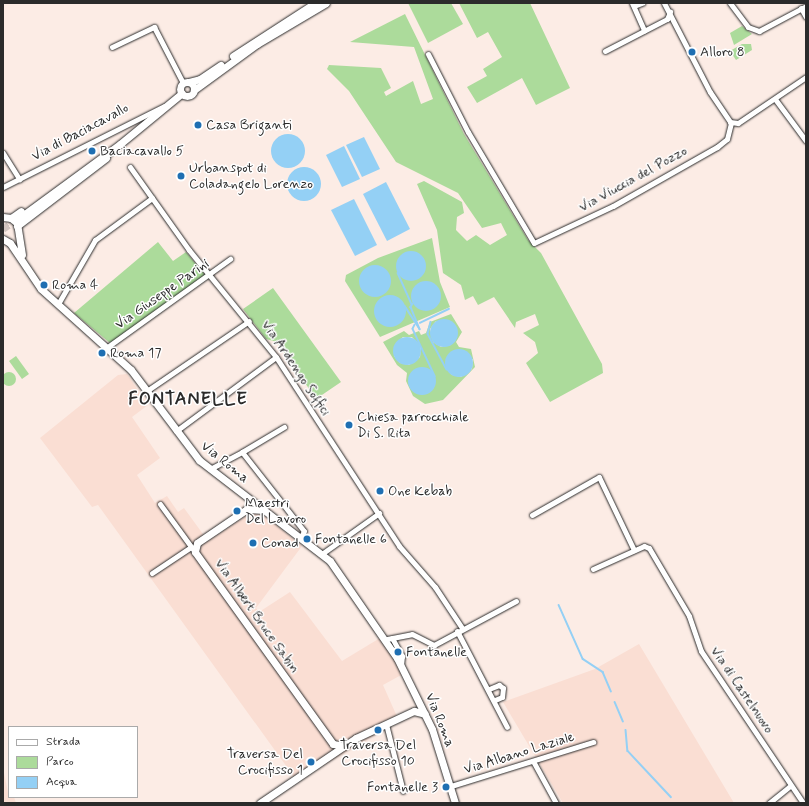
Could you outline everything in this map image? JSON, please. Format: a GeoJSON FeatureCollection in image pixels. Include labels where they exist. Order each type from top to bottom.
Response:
{"type":"FeatureCollection","features":[{"type":"Feature","properties":{"kind":"main road"},"geometry":{"type":"LineString","coordinates":[[186,83],[200,79],[253,40],[315,3]]}},
{"type":"Feature","properties":{"kind":"main road","name":"Via di Baciacavallo"},"geometry":{"type":"LineString","coordinates":[[120,144],[182,93],[188,96],[257,44],[326,3]]}},
{"type":"Feature","properties":{"kind":"main road"},"geometry":{"type":"LineString","coordinates":[[186,83],[194,90]]}},
{"type":"Feature","properties":{"kind":"main road"},"geometry":{"type":"LineString","coordinates":[[182,93],[186,83]]}},
{"type":"Feature","properties":{"kind":"main road"},"geometry":{"type":"LineString","coordinates":[[3,217],[15,218],[95,156],[120,144]]}},
{"type":"Feature","properties":{"kind":"main road"},"geometry":{"type":"LineString","coordinates":[[17,230],[100,164],[120,144]]}},
{"type":"Feature","properties":{"kind":"main road","name":"Via Roma"},"geometry":{"type":"LineString","coordinates":[[15,218],[29,274]]}},
{"type":"Feature","properties":{"kind":"main road","name":"Via Roma"},"geometry":{"type":"LineString","coordinates":[[17,230],[4,239],[29,274],[58,304],[106,348],[148,390],[176,431],[210,469],[323,553],[389,639],[426,714],[451,786],[455,803]]}},
{"type":"Feature","properties":{"kind":"main road"},"geometry":{"type":"LineString","coordinates":[[195,547],[247,509],[249,503],[244,494]]}},
{"type":"Feature","properties":{"kind":"main road"},"geometry":{"type":"LineString","coordinates":[[247,509],[268,512]]}},
{"type":"Feature","properties":{"kind":"main road","name":"Via Albert Bruce Sabin"},"geometry":{"type":"LineString","coordinates":[[195,547],[333,744]]}},
{"type":"Feature","properties":{"kind":"main road"},"geometry":{"type":"LineString","coordinates":[[414,711],[418,700]]}},
{"type":"Feature","properties":{"kind":"main road"},"geometry":{"type":"LineString","coordinates":[[260,803],[330,755],[386,724],[414,711],[426,714]]}},
{"type":"Feature","properties":{"kind":"main road"},"geometry":{"type":"LineString","coordinates":[[330,755],[333,744],[345,746]]}},
{"type":"Feature","properties":{"kind":"street"},"geometry":{"type":"LineString","coordinates":[[642,3],[633,4],[644,30]]}},
{"type":"Feature","properties":{"kind":"street"},"geometry":{"type":"LineString","coordinates":[[665,3],[710,92],[732,123],[775,99],[806,77]]}},
{"type":"Feature","properties":{"kind":"street"},"geometry":{"type":"LineString","coordinates":[[730,3],[748,27],[758,31],[806,6]]}},
{"type":"Feature","properties":{"kind":"street"},"geometry":{"type":"LineString","coordinates":[[801,8],[806,17]]}},
{"type":"Feature","properties":{"kind":"street"},"geometry":{"type":"LineString","coordinates":[[605,51],[667,19],[670,12]]}},
{"type":"Feature","properties":{"kind":"street"},"geometry":{"type":"LineString","coordinates":[[112,47],[154,27],[186,83]]}},
{"type":"Feature","properties":{"kind":"street","name":"Via Viuccia del Pozzo"},"geometry":{"type":"LineString","coordinates":[[428,54],[468,132],[534,243],[613,206],[717,147],[727,139],[732,123]]}},
{"type":"Feature","properties":{"kind":"street"},"geometry":{"type":"LineString","coordinates":[[775,99],[806,141]]}},
{"type":"Feature","properties":{"kind":"street","name":"Via di Baciacavallo"},"geometry":{"type":"LineString","coordinates":[[3,187],[115,129],[170,104]]}},
{"type":"Feature","properties":{"kind":"street"},"geometry":{"type":"LineString","coordinates":[[3,153],[19,179]]}},
{"type":"Feature","properties":{"kind":"street","name":"Via Ardengo Soffici"},"geometry":{"type":"LineString","coordinates":[[130,167],[210,276],[249,321],[276,357],[379,513],[460,629],[507,727]]}},
{"type":"Feature","properties":{"kind":"street"},"geometry":{"type":"LineString","coordinates":[[58,304],[95,240],[152,198]]}},
{"type":"Feature","properties":{"kind":"street","name":"Via Giuseppe Parini"},"geometry":{"type":"LineString","coordinates":[[106,348],[210,276],[230,259]]}},
{"type":"Feature","properties":{"kind":"street"},"geometry":{"type":"LineString","coordinates":[[148,390],[249,321]]}},
{"type":"Feature","properties":{"kind":"street"},"geometry":{"type":"LineString","coordinates":[[176,431],[276,357]]}},
{"type":"Feature","properties":{"kind":"street"},"geometry":{"type":"LineString","coordinates":[[210,469],[284,427]]}},
{"type":"Feature","properties":{"kind":"street"},"geometry":{"type":"LineString","coordinates":[[242,452],[304,531],[301,537]]}},
{"type":"Feature","properties":{"kind":"street"},"geometry":{"type":"LineString","coordinates":[[532,515],[598,477],[634,550],[593,569]]}},
{"type":"Feature","properties":{"kind":"street"},"geometry":{"type":"LineString","coordinates":[[152,574],[195,547],[187,541],[160,504]]}},
{"type":"Feature","properties":{"kind":"street"},"geometry":{"type":"LineString","coordinates":[[323,553],[379,513]]}},
{"type":"Feature","properties":{"kind":"street","name":"Via di Castelnuovo"},"geometry":{"type":"LineString","coordinates":[[634,550],[644,546],[651,551],[689,616],[701,651],[732,694],[789,787],[803,803]]}},
{"type":"Feature","properties":{"kind":"street"},"geometry":{"type":"LineString","coordinates":[[389,639],[412,634],[434,645],[460,629],[516,601]]}},
{"type":"Feature","properties":{"kind":"street"},"geometry":{"type":"LineString","coordinates":[[489,689],[499,685],[504,688],[502,697],[495,700]]}},
{"type":"Feature","properties":{"kind":"street"},"geometry":{"type":"LineString","coordinates":[[386,724],[403,792]]}},
{"type":"Feature","properties":{"kind":"street","name":"Via Albano Laziale"},"geometry":{"type":"LineString","coordinates":[[451,786],[593,742]]}},
{"type":"Feature","properties":{"kind":"street"},"geometry":{"type":"LineString","coordinates":[[533,761],[556,803]]}},
{"type":"Feature","properties":{"kind":"street"},"geometry":{"type":"LineString","coordinates":[[769,803],[789,787]]}},
{"type":"Feature","properties":{"kind":"shaded area"},"geometry":{"type":"Polygon","coordinates":[[[127,374],[148,405],[132,417],[160,458],[137,475],[155,503],[167,496],[178,512],[184,508],[208,541],[252,512],[261,513],[302,546],[256,608],[259,612],[290,592],[342,661],[380,638],[403,674],[383,685],[399,721],[297,781],[98,505],[92,507],[40,438],[118,375],[127,374]]]}},
{"type":"Feature","properties":{"kind":"shaded area"},"geometry":{"type":"Polygon","coordinates":[[[639,644],[734,803],[563,803],[503,702],[595,669],[639,644]]]}},
{"type":"Feature","properties":{"kind":"shaded area"},"geometry":{"type":"Polygon","coordinates":[[[3,768],[8,798],[14,798],[16,803],[3,803],[3,768]]]}},
{"type":"Feature","properties":{"kind":"green space"},"geometry":{"type":"Polygon","coordinates":[[[408,3],[451,3],[463,24],[428,43],[408,3]]]}},
{"type":"Feature","properties":{"kind":"green space"},"geometry":{"type":"Polygon","coordinates":[[[459,3],[530,3],[570,88],[536,105],[522,78],[477,103],[467,87],[487,76],[483,69],[502,57],[488,32],[477,38],[459,3]]]}},
{"type":"Feature","properties":{"kind":"green space"},"geometry":{"type":"Polygon","coordinates":[[[405,14],[464,134],[528,240],[541,253],[602,364],[603,373],[550,402],[526,363],[538,353],[535,342],[523,333],[539,325],[535,314],[516,322],[515,328],[494,297],[478,305],[473,296],[465,300],[461,285],[443,273],[437,230],[417,184],[424,181],[462,202],[464,213],[457,217],[456,230],[467,241],[476,235],[490,245],[507,235],[501,223],[482,228],[458,193],[396,162],[349,91],[327,69],[329,65],[381,68],[391,88],[384,92],[386,96],[413,81],[421,104],[433,99],[414,47],[350,42],[405,14]]]}},
{"type":"Feature","properties":{"kind":"green space"},"geometry":{"type":"Polygon","coordinates":[[[742,26],[752,34],[734,45],[730,33],[742,26]]]}},
{"type":"Feature","properties":{"kind":"green space"},"geometry":{"type":"Polygon","coordinates":[[[742,44],[751,44],[752,50],[736,60],[730,51],[742,44]]]}},
{"type":"Feature","properties":{"kind":"green space"},"geometry":{"type":"Polygon","coordinates":[[[432,238],[440,282],[450,307],[380,337],[345,281],[346,275],[378,258],[432,238]]]}},
{"type":"Feature","properties":{"kind":"green space"},"geometry":{"type":"Polygon","coordinates":[[[158,242],[173,261],[186,252],[206,276],[110,343],[74,313],[158,242]]]}},
{"type":"Feature","properties":{"kind":"green space"},"geometry":{"type":"Polygon","coordinates":[[[273,288],[341,382],[316,399],[277,342],[266,339],[243,309],[273,288]]]}},
{"type":"Feature","properties":{"kind":"green space"},"geometry":{"type":"Polygon","coordinates":[[[451,314],[462,332],[456,342],[459,347],[471,349],[475,367],[443,400],[425,404],[413,396],[406,381],[407,373],[397,365],[383,342],[404,331],[409,335],[419,331],[421,335],[426,333],[430,322],[451,314]],[[436,321],[430,329],[433,342],[441,347],[451,345],[436,321]],[[403,337],[396,343],[394,356],[400,363],[409,365],[420,357],[421,347],[412,337],[403,337]],[[473,359],[446,368],[452,375],[461,377],[472,369],[473,359]]]}},
{"type":"Feature","properties":{"kind":"green space"},"geometry":{"type":"Polygon","coordinates":[[[16,356],[29,374],[22,379],[9,361],[16,356]]]}},
{"type":"Feature","properties":{"kind":"green space"},"geometry":{"type":"Polygon","coordinates":[[[6,372],[12,372],[16,376],[16,382],[12,386],[6,386],[2,382],[2,376],[6,372]]]}},
{"type":"Feature","properties":{"kind":"water"},"geometry":{"type":"Polygon","coordinates":[[[288,134],[300,139],[305,151],[300,163],[288,168],[276,163],[271,151],[276,139],[288,134]]]}},
{"type":"Feature","properties":{"kind":"water"},"geometry":{"type":"Polygon","coordinates":[[[364,137],[380,169],[362,177],[346,145],[364,137]]]}},
{"type":"Feature","properties":{"kind":"water"},"geometry":{"type":"Polygon","coordinates":[[[344,146],[360,179],[342,187],[326,155],[344,146]]]}},
{"type":"Feature","properties":{"kind":"water"},"geometry":{"type":"Polygon","coordinates":[[[304,167],[316,172],[321,184],[316,196],[304,201],[292,196],[287,184],[292,172],[304,167]]]}},
{"type":"Feature","properties":{"kind":"water"},"geometry":{"type":"Polygon","coordinates":[[[386,182],[410,229],[387,241],[363,194],[386,182]]]}},
{"type":"Feature","properties":{"kind":"water"},"geometry":{"type":"Polygon","coordinates":[[[354,199],[377,245],[355,256],[331,210],[354,199]]]}},
{"type":"Feature","properties":{"kind":"water"},"geometry":{"type":"Polygon","coordinates":[[[411,251],[417,252],[425,260],[425,272],[417,280],[411,281],[405,280],[397,272],[396,266],[397,260],[405,252],[411,251]]]}},
{"type":"Feature","properties":{"kind":"water"},"geometry":{"type":"Polygon","coordinates":[[[372,265],[378,265],[388,272],[391,281],[390,287],[384,294],[378,297],[372,297],[362,290],[359,284],[359,278],[366,268],[372,265]]]}},
{"type":"Feature","properties":{"kind":"water"},"geometry":{"type":"Polygon","coordinates":[[[426,281],[432,282],[440,290],[440,302],[432,310],[426,311],[420,310],[412,302],[411,296],[412,290],[420,282],[426,281]]]}},
{"type":"Feature","properties":{"kind":"water"},"geometry":{"type":"Polygon","coordinates":[[[387,295],[393,295],[403,302],[406,311],[405,317],[399,324],[393,327],[387,327],[377,320],[374,314],[374,308],[381,298],[387,295]]]}},
{"type":"Feature","properties":{"kind":"water"},"geometry":{"type":"Polygon","coordinates":[[[444,319],[454,323],[458,333],[454,343],[444,347],[434,343],[430,333],[434,323],[444,319]]]}},
{"type":"Feature","properties":{"kind":"water"},"geometry":{"type":"Polygon","coordinates":[[[407,337],[417,341],[421,351],[417,361],[407,365],[397,361],[393,351],[397,341],[407,337]]]}},
{"type":"Feature","properties":{"kind":"water"},"geometry":{"type":"Polygon","coordinates":[[[459,349],[469,353],[473,363],[469,373],[459,377],[449,373],[445,363],[449,353],[459,349]]]}},
{"type":"Feature","properties":{"kind":"water"},"geometry":{"type":"Polygon","coordinates":[[[422,367],[432,371],[436,381],[432,391],[422,395],[412,391],[408,381],[412,371],[422,367]]]}},
{"type":"Feature","properties":{"kind":"waterway"},"geometry":{"type":"LineString","coordinates":[[398,273],[412,304]]}},
{"type":"Feature","properties":{"kind":"waterway"},"geometry":{"type":"LineString","coordinates":[[413,304],[411,307],[420,329]]}},
{"type":"Feature","properties":{"kind":"waterway"},"geometry":{"type":"LineString","coordinates":[[405,306],[420,329]]}},
{"type":"Feature","properties":{"kind":"waterway"},"geometry":{"type":"LineString","coordinates":[[420,323],[449,309]]}},
{"type":"Feature","properties":{"kind":"waterway"},"geometry":{"type":"LineString","coordinates":[[431,322],[428,334],[447,369]]}},
{"type":"Feature","properties":{"kind":"waterway"},"geometry":{"type":"LineString","coordinates":[[415,325],[413,329],[435,376]]}},
{"type":"Feature","properties":{"kind":"waterway"},"geometry":{"type":"LineString","coordinates":[[559,605],[583,659],[603,672],[611,691]]}},
{"type":"Feature","properties":{"kind":"waterway"},"geometry":{"type":"LineString","coordinates":[[615,702],[623,721]]}},
{"type":"Feature","properties":{"kind":"waterway"},"geometry":{"type":"LineString","coordinates":[[626,730],[628,751],[671,797]]}},
{"type":"Feature","properties":{"kind":"tunnel"},"geometry":{"type":"LineString","coordinates":[[3,229],[18,218]]}},
{"type":"Feature","properties":{"kind":"place","name":"Alloro 8"},"geometry":{"type":"Point","coordinates":[692,52]}},
{"type":"Feature","properties":{"kind":"place","name":"Casa Briganti"},"geometry":{"type":"Point","coordinates":[198,125]}},
{"type":"Feature","properties":{"kind":"place","name":"Baciacavallo 5"},"geometry":{"type":"Point","coordinates":[92,151]}},
{"type":"Feature","properties":{"kind":"place","name":"Urbanspot di Coladangelo Lorenzo"},"geometry":{"type":"Point","coordinates":[181,176]}},
{"type":"Feature","properties":{"kind":"place","name":"Roma 4"},"geometry":{"type":"Point","coordinates":[44,285]}},
{"type":"Feature","properties":{"kind":"place","name":"Roma 17"},"geometry":{"type":"Point","coordinates":[102,353]}},
{"type":"Feature","properties":{"kind":"place","name":"Chiesa parrocchiale Di S. Rita"},"geometry":{"type":"Point","coordinates":[349,425]}},
{"type":"Feature","properties":{"kind":"place","name":"One Kebab"},"geometry":{"type":"Point","coordinates":[380,491]}},
{"type":"Feature","properties":{"kind":"place","name":"Maestri Del Lavoro"},"geometry":{"type":"Point","coordinates":[237,511]}},
{"type":"Feature","properties":{"kind":"place","name":"Fontanelle 6"},"geometry":{"type":"Point","coordinates":[307,539]}},
{"type":"Feature","properties":{"kind":"place","name":"Conad"},"geometry":{"type":"Point","coordinates":[253,543]}},
{"type":"Feature","properties":{"kind":"place","name":"Fontanelle"},"geometry":{"type":"Point","coordinates":[398,652]}},
{"type":"Feature","properties":{"kind":"place","name":"Traversa Del Crocifisso 10"},"geometry":{"type":"Point","coordinates":[378,730]}},
{"type":"Feature","properties":{"kind":"place","name":"Traversa Del Crocifisso 1"},"geometry":{"type":"Point","coordinates":[311,762]}},
{"type":"Feature","properties":{"kind":"place","name":"Fontanelle 3"},"geometry":{"type":"Point","coordinates":[446,787]}},
{"type":"Feature","properties":{"kind":"district","name":"FONTANELLE"},"geometry":{"type":"Point","coordinates":[188,399]}}]}
